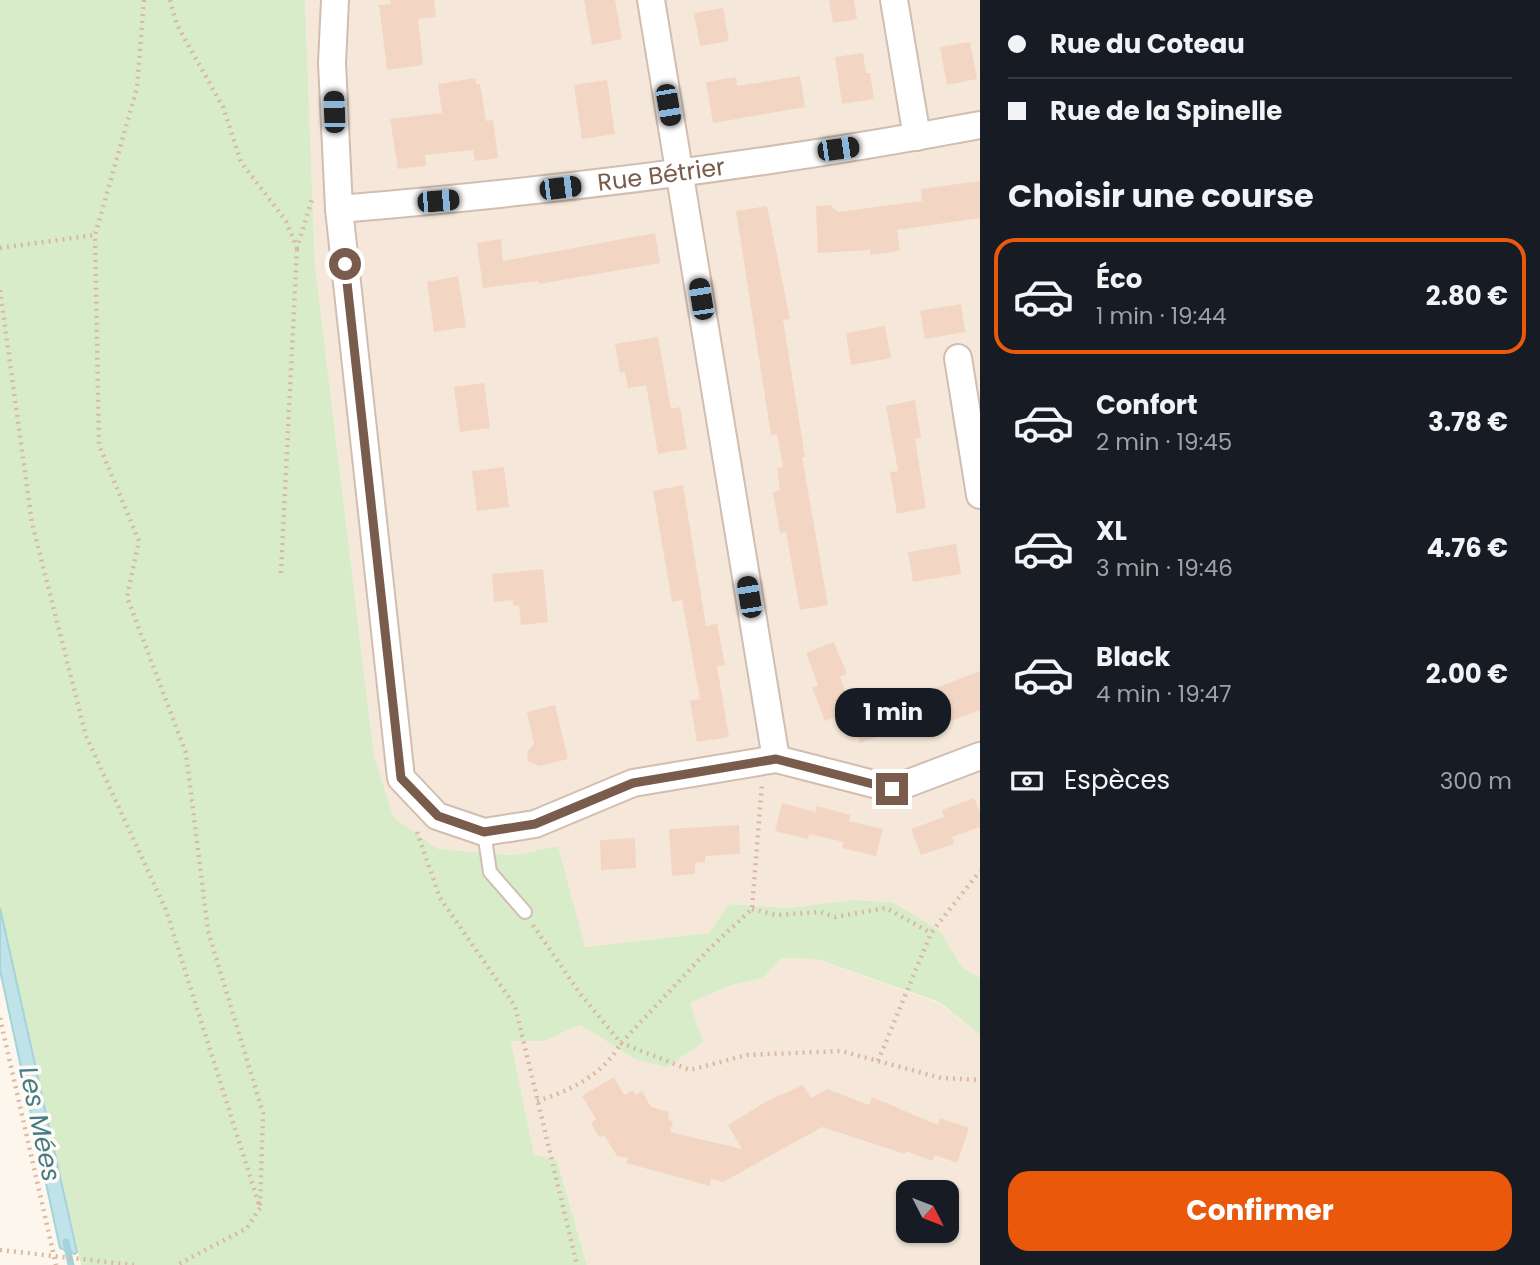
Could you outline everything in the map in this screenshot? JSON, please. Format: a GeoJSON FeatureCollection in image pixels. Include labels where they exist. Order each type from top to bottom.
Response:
{"type":"FeatureCollection","features":[{"type":"Feature","properties":{"kind":"street"},"geometry":{"type":"LineString","coordinates":[[335,0],[332,63],[339,209],[401,778],[427,823],[484,832],[535,824],[633,783],[770,760],[892,789],[980,756]]}},
{"type":"Feature","properties":{"kind":"street"},"geometry":{"type":"LineString","coordinates":[[650,0],[680,173],[770,760]]}},
{"type":"Feature","properties":{"kind":"street"},"geometry":{"type":"LineString","coordinates":[[894,0],[917,137]]}},
{"type":"Feature","properties":{"kind":"street","name":"Rue Bétrier"},"geometry":{"type":"LineString","coordinates":[[339,209],[512,194],[680,173],[980,125]]}},
{"type":"Feature","properties":{"kind":"street"},"geometry":{"type":"LineString","coordinates":[[958,358],[972,395],[980,495]]}},
{"type":"Feature","properties":{"kind":"lane"},"geometry":{"type":"LineString","coordinates":[[484,832],[490,872],[524,912]]}},
{"type":"Feature","properties":{"kind":"path"},"geometry":{"type":"LineString","coordinates":[[144,0],[136,88],[95,235],[99,445],[139,541],[127,597],[186,753],[208,931],[263,1113],[260,1208],[247,1228],[177,1265]]}},
{"type":"Feature","properties":{"kind":"path"},"geometry":{"type":"LineString","coordinates":[[170,0],[177,25],[223,107],[241,162],[286,221],[297,248]]}},
{"type":"Feature","properties":{"kind":"path"},"geometry":{"type":"LineString","coordinates":[[281,573],[297,248],[315,190]]}},
{"type":"Feature","properties":{"kind":"path"},"geometry":{"type":"LineString","coordinates":[[0,248],[95,235]]}},
{"type":"Feature","properties":{"kind":"path"},"geometry":{"type":"LineString","coordinates":[[0,290],[32,523],[86,736],[166,911],[260,1208]]}},
{"type":"Feature","properties":{"kind":"path"},"geometry":{"type":"LineString","coordinates":[[537,1101],[567,1092],[611,1061],[621,1043],[709,949],[752,909],[770,760]]}},
{"type":"Feature","properties":{"kind":"path"},"geometry":{"type":"LineString","coordinates":[[427,823],[440,898],[515,1006],[577,1265]]}},
{"type":"Feature","properties":{"kind":"path"},"geometry":{"type":"LineString","coordinates":[[878,1061],[931,933],[980,871]]}},
{"type":"Feature","properties":{"kind":"path"},"geometry":{"type":"LineString","coordinates":[[752,909],[776,915],[821,912],[835,917],[886,908],[931,933]]}},
{"type":"Feature","properties":{"kind":"path"},"geometry":{"type":"LineString","coordinates":[[524,912],[581,995],[621,1043],[690,1070],[747,1055],[841,1051],[941,1078],[980,1080]]}},
{"type":"Feature","properties":{"kind":"path"},"geometry":{"type":"LineString","coordinates":[[0,1018],[56,1265]]}},
{"type":"Feature","properties":{"kind":"path"},"geometry":{"type":"LineString","coordinates":[[0,1250],[55,1254],[134,1265]]}},
{"type":"Feature","properties":{"kind":"shaded area"},"geometry":{"type":"Polygon","coordinates":[[[305,0],[980,0],[980,978],[962,967],[940,931],[891,902],[853,900],[789,908],[730,904],[709,933],[584,947],[558,846],[514,855],[438,849],[394,818],[374,756],[315,265],[305,0]]]}},
{"type":"Feature","properties":{"kind":"shaded area"},"geometry":{"type":"Polygon","coordinates":[[[782,958],[817,959],[939,1003],[980,1035],[980,1265],[587,1265],[557,1160],[534,1156],[511,1041],[544,1041],[580,1025],[635,1059],[690,1003],[732,985],[762,978],[782,958]]]}},
{"type":"Feature","properties":{"kind":"green space"},"geometry":{"type":"Polygon","coordinates":[[[0,0],[305,0],[315,265],[374,756],[394,818],[438,849],[514,855],[558,846],[585,947],[709,933],[729,904],[789,908],[853,900],[892,902],[940,931],[962,967],[980,978],[980,1035],[939,1002],[817,959],[782,958],[762,978],[732,985],[690,1003],[703,1042],[667,1067],[635,1059],[580,1025],[544,1041],[511,1041],[534,1155],[557,1160],[587,1265],[81,1265],[0,908],[0,0]]]}},
{"type":"Feature","properties":{"kind":"water"},"geometry":{"type":"Polygon","coordinates":[[[0,908],[77,1252],[75,1254],[60,1248],[0,970],[0,908]]]}},
{"type":"Feature","properties":{"kind":"building"},"geometry":{"type":"Polygon","coordinates":[[[390,0],[434,0],[436,17],[418,19],[423,65],[387,70],[379,5],[391,4],[390,0]]]}},
{"type":"Feature","properties":{"kind":"building"},"geometry":{"type":"Polygon","coordinates":[[[584,0],[615,0],[622,39],[592,45],[584,0]]]}},
{"type":"Feature","properties":{"kind":"building"},"geometry":{"type":"Polygon","coordinates":[[[829,0],[854,0],[857,19],[833,23],[829,0]]]}},
{"type":"Feature","properties":{"kind":"building"},"geometry":{"type":"Polygon","coordinates":[[[723,8],[729,41],[700,46],[694,13],[723,8]]]}},
{"type":"Feature","properties":{"kind":"building"},"geometry":{"type":"Polygon","coordinates":[[[970,42],[977,79],[947,85],[940,47],[970,42]]]}},
{"type":"Feature","properties":{"kind":"building"},"geometry":{"type":"Polygon","coordinates":[[[863,53],[866,73],[870,73],[874,99],[842,104],[835,57],[863,53]]]}},
{"type":"Feature","properties":{"kind":"building"},"geometry":{"type":"Polygon","coordinates":[[[800,76],[805,107],[713,123],[706,82],[736,77],[737,86],[800,76]]]}},
{"type":"Feature","properties":{"kind":"building"},"geometry":{"type":"Polygon","coordinates":[[[475,78],[476,84],[480,84],[486,121],[493,120],[498,158],[475,161],[473,150],[425,155],[426,166],[398,169],[390,119],[442,113],[438,84],[475,78]]]}},
{"type":"Feature","properties":{"kind":"building"},"geometry":{"type":"Polygon","coordinates":[[[607,80],[615,134],[582,139],[574,85],[607,80]]]}},
{"type":"Feature","properties":{"kind":"building"},"geometry":{"type":"Polygon","coordinates":[[[980,181],[980,218],[897,230],[900,251],[870,255],[870,250],[818,253],[816,206],[830,205],[838,212],[922,201],[921,189],[980,181]]]}},
{"type":"Feature","properties":{"kind":"building"},"geometry":{"type":"Polygon","coordinates":[[[767,206],[790,319],[783,320],[805,457],[802,457],[828,605],[800,610],[786,532],[780,533],[773,492],[780,491],[777,468],[783,467],[777,434],[771,435],[736,211],[767,206]]]}},
{"type":"Feature","properties":{"kind":"building"},"geometry":{"type":"Polygon","coordinates":[[[655,233],[660,263],[539,284],[538,281],[483,288],[477,243],[501,239],[503,261],[655,233]]]}},
{"type":"Feature","properties":{"kind":"building"},"geometry":{"type":"Polygon","coordinates":[[[458,276],[466,327],[434,332],[427,282],[458,276]]]}},
{"type":"Feature","properties":{"kind":"building"},"geometry":{"type":"Polygon","coordinates":[[[961,304],[965,332],[925,339],[920,311],[961,304]]]}},
{"type":"Feature","properties":{"kind":"building"},"geometry":{"type":"Polygon","coordinates":[[[885,326],[891,358],[851,365],[846,333],[885,326]]]}},
{"type":"Feature","properties":{"kind":"building"},"geometry":{"type":"Polygon","coordinates":[[[658,337],[671,409],[680,407],[687,449],[658,454],[646,385],[628,388],[625,372],[620,373],[615,344],[658,337]]]}},
{"type":"Feature","properties":{"kind":"building"},"geometry":{"type":"Polygon","coordinates":[[[484,383],[490,428],[460,432],[454,387],[484,383]]]}},
{"type":"Feature","properties":{"kind":"building"},"geometry":{"type":"Polygon","coordinates":[[[915,400],[921,438],[915,439],[926,508],[897,514],[890,472],[898,471],[886,406],[915,400]]]}},
{"type":"Feature","properties":{"kind":"building"},"geometry":{"type":"Polygon","coordinates":[[[504,467],[509,507],[477,511],[472,471],[504,467]]]}},
{"type":"Feature","properties":{"kind":"building"},"geometry":{"type":"Polygon","coordinates":[[[683,485],[706,626],[717,624],[725,665],[717,666],[729,737],[697,742],[690,701],[700,699],[682,600],[672,602],[653,491],[683,485]]]}},
{"type":"Feature","properties":{"kind":"building"},"geometry":{"type":"Polygon","coordinates":[[[956,544],[961,574],[913,582],[908,552],[956,544]]]}},
{"type":"Feature","properties":{"kind":"building"},"geometry":{"type":"Polygon","coordinates":[[[543,569],[548,622],[521,625],[519,605],[513,606],[513,600],[494,602],[492,574],[543,569]]]}},
{"type":"Feature","properties":{"kind":"building"},"geometry":{"type":"Polygon","coordinates":[[[834,642],[847,674],[840,677],[853,710],[825,721],[812,688],[818,685],[806,653],[834,642]]]}},
{"type":"Feature","properties":{"kind":"building"},"geometry":{"type":"Polygon","coordinates":[[[980,671],[980,710],[951,721],[948,716],[915,728],[913,723],[860,743],[848,712],[875,701],[879,710],[980,671]]]}},
{"type":"Feature","properties":{"kind":"building"},"geometry":{"type":"Polygon","coordinates":[[[555,705],[568,759],[539,766],[527,761],[528,751],[534,744],[527,712],[555,705]]]}},
{"type":"Feature","properties":{"kind":"building"},"geometry":{"type":"Polygon","coordinates":[[[974,798],[980,812],[980,827],[952,837],[954,844],[921,855],[911,829],[944,817],[942,810],[974,798]]]}},
{"type":"Feature","properties":{"kind":"building"},"geometry":{"type":"Polygon","coordinates":[[[782,803],[815,812],[817,806],[851,815],[849,821],[883,829],[876,856],[842,848],[844,842],[809,834],[808,839],[775,831],[782,803]]]}},
{"type":"Feature","properties":{"kind":"building"},"geometry":{"type":"Polygon","coordinates":[[[739,825],[740,854],[705,856],[705,862],[695,863],[695,874],[672,876],[669,829],[739,825]]]}},
{"type":"Feature","properties":{"kind":"building"},"geometry":{"type":"Polygon","coordinates":[[[635,838],[636,868],[601,870],[600,840],[635,838]]]}},
{"type":"Feature","properties":{"kind":"building"},"geometry":{"type":"Polygon","coordinates":[[[614,1077],[624,1095],[633,1090],[635,1095],[642,1091],[651,1107],[669,1112],[668,1120],[673,1121],[670,1132],[742,1149],[728,1125],[767,1101],[803,1085],[811,1098],[827,1089],[869,1105],[872,1097],[938,1125],[940,1118],[969,1128],[957,1163],[935,1155],[932,1161],[906,1151],[905,1154],[822,1127],[723,1182],[711,1179],[710,1186],[626,1163],[628,1158],[617,1156],[604,1135],[600,1138],[591,1123],[596,1119],[582,1096],[614,1077]]]}},
{"type":"Feature","properties":{"kind":"waterway","name":"Les Mées"},"geometry":{"type":"LineString","coordinates":[[66,1242],[71,1265]]}},
{"type":"Feature","properties":{"kind":"route"},"geometry":{"type":"LineString","coordinates":[[345,264],[401,778],[438,816],[484,832],[535,824],[633,783],[776,759],[892,789]]}}]}
